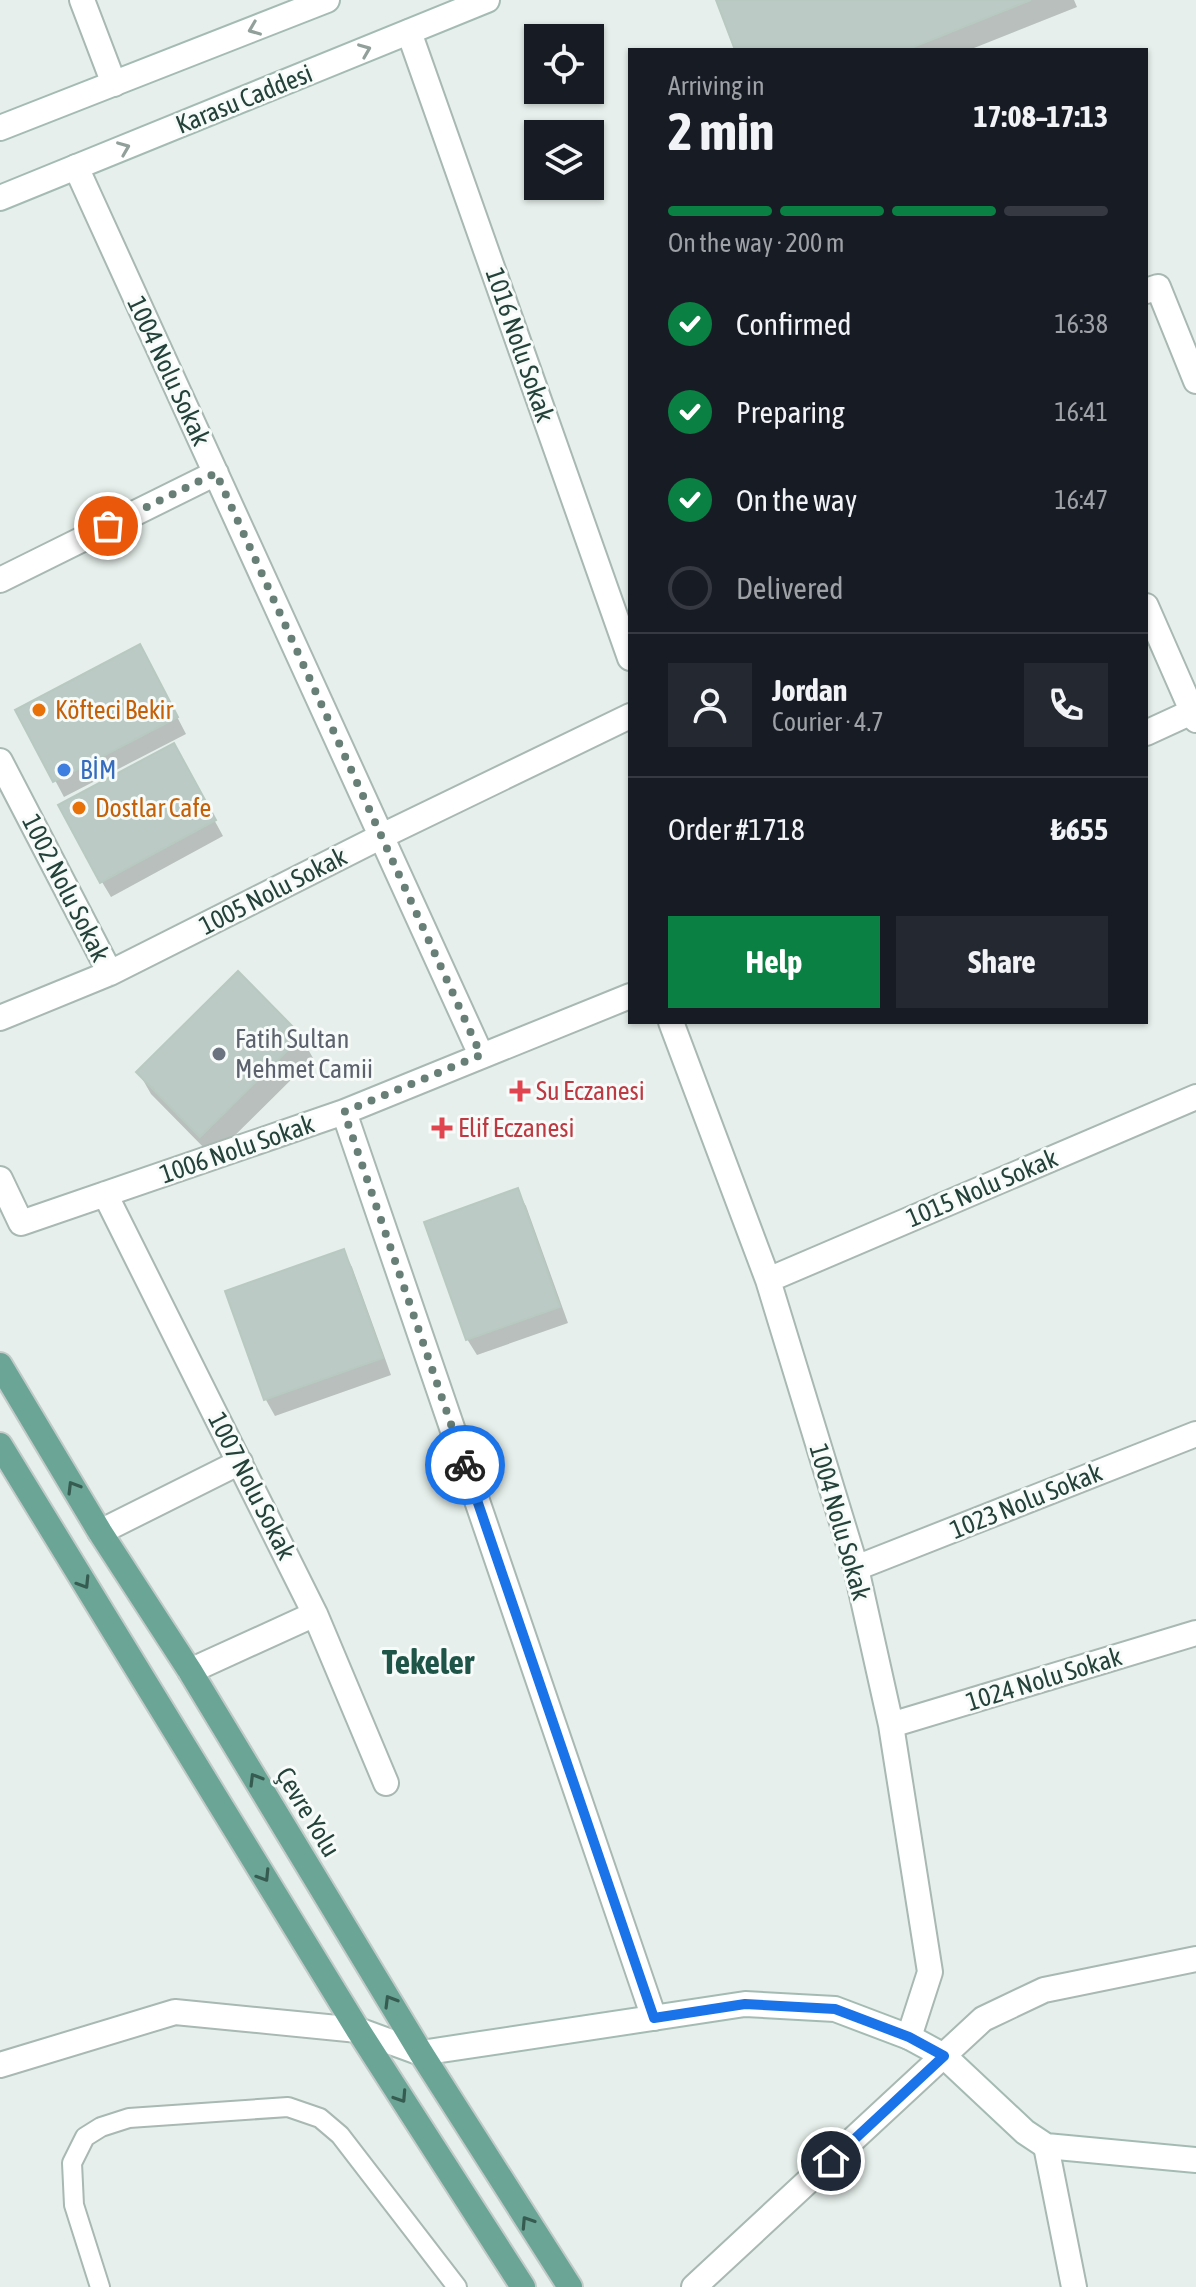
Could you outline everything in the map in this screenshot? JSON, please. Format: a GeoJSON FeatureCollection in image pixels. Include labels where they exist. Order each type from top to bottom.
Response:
{"type":"FeatureCollection","features":[{"type":"Feature","properties":{"kind":"main road","name":"Çevre Yolu"},"geometry":{"type":"LineString","coordinates":[[0,1365],[421,2053],[570,2287]]}},
{"type":"Feature","properties":{"kind":"main road"},"geometry":{"type":"LineString","coordinates":[[0,1445],[358,2030],[523,2287]]}},
{"type":"Feature","properties":{"kind":"street"},"geometry":{"type":"LineString","coordinates":[[82,0],[114,84]]}},
{"type":"Feature","properties":{"kind":"street"},"geometry":{"type":"LineString","coordinates":[[0,128],[327,0]]}},
{"type":"Feature","properties":{"kind":"street","name":"Karasu Caddesi"},"geometry":{"type":"LineString","coordinates":[[0,198],[487,0]]}},
{"type":"Feature","properties":{"kind":"street","name":"1016 Nolu Sokak"},"geometry":{"type":"LineString","coordinates":[[409,32],[628,652]]}},
{"type":"Feature","properties":{"kind":"street","name":"1004 Nolu Sokak"},"geometry":{"type":"LineString","coordinates":[[76,167],[481,1055]]}},
{"type":"Feature","properties":{"kind":"street"},"geometry":{"type":"LineString","coordinates":[[1152,289],[1196,381]]}},
{"type":"Feature","properties":{"kind":"street"},"geometry":{"type":"LineString","coordinates":[[0,580],[216,473]]}},
{"type":"Feature","properties":{"kind":"street"},"geometry":{"type":"LineString","coordinates":[[1148,610],[1195,714],[1148,732]]}},
{"type":"Feature","properties":{"kind":"street","name":"1005 Nolu Sokak"},"geometry":{"type":"LineString","coordinates":[[0,1018],[110,973],[628,717]]}},
{"type":"Feature","properties":{"kind":"street","name":"1002 Nolu Sokak"},"geometry":{"type":"LineString","coordinates":[[0,761],[110,973]]}},
{"type":"Feature","properties":{"kind":"street","name":"1006 Nolu Sokak"},"geometry":{"type":"LineString","coordinates":[[0,1179],[21,1223],[344,1112],[628,997]]}},
{"type":"Feature","properties":{"kind":"street","name":"1004 Nolu Sokak"},"geometry":{"type":"LineString","coordinates":[[672,1024],[768,1280],[856,1568],[891,1725],[930,1972],[909,2037]]}},
{"type":"Feature","properties":{"kind":"street","name":"1015 Nolu Sokak"},"geometry":{"type":"LineString","coordinates":[[768,1280],[1196,1097]]}},
{"type":"Feature","properties":{"kind":"street"},"geometry":{"type":"LineString","coordinates":[[344,1112],[654,2018]]}},
{"type":"Feature","properties":{"kind":"street","name":"1007 Nolu Sokak"},"geometry":{"type":"LineString","coordinates":[[105,1194],[315,1614],[386,1783]]}},
{"type":"Feature","properties":{"kind":"street","name":"1023 Nolu Sokak"},"geometry":{"type":"LineString","coordinates":[[856,1568],[1196,1434]]}},
{"type":"Feature","properties":{"kind":"street"},"geometry":{"type":"LineString","coordinates":[[100,1532],[240,1462]]}},
{"type":"Feature","properties":{"kind":"street"},"geometry":{"type":"LineString","coordinates":[[190,1671],[315,1614]]}},
{"type":"Feature","properties":{"kind":"street","name":"1024 Nolu Sokak"},"geometry":{"type":"LineString","coordinates":[[891,1725],[1196,1633]]}},
{"type":"Feature","properties":{"kind":"street"},"geometry":{"type":"LineString","coordinates":[[694,2287],[983,2019],[1044,1990],[1196,1959]]}},
{"type":"Feature","properties":{"kind":"street"},"geometry":{"type":"LineString","coordinates":[[0,2065],[175,2012],[358,2030],[421,2053],[745,2004],[835,2009],[909,2037],[944,2056],[1025,2132],[1046,2146],[1196,2160]]}},
{"type":"Feature","properties":{"kind":"street"},"geometry":{"type":"LineString","coordinates":[[1046,2146],[1074,2287]]}},
{"type":"Feature","properties":{"kind":"lane"},"geometry":{"type":"LineString","coordinates":[[100,2287],[74,2205],[72,2163],[85,2137],[101,2127],[129,2118],[288,2107],[320,2118],[340,2135],[457,2287]]}},
{"type":"Feature","properties":{"kind":"building"},"geometry":{"type":"Polygon","coordinates":[[[716,0],[1031,0],[911,48],[734,48],[716,0]]]}},
{"type":"Feature","properties":{"kind":"building"},"geometry":{"type":"Polygon","coordinates":[[[140,644],[178,717],[53,782],[15,710],[140,644]]]}},
{"type":"Feature","properties":{"kind":"building"},"geometry":{"type":"Polygon","coordinates":[[[174,743],[216,820],[100,883],[58,805],[174,743]]]}},
{"type":"Feature","properties":{"kind":"building","name":"Fatih Sultan Mehmet Camii"},"geometry":{"type":"Polygon","coordinates":[[[238,971],[302,1036],[200,1137],[136,1072],[238,971]]]}},
{"type":"Feature","properties":{"kind":"building"},"geometry":{"type":"Polygon","coordinates":[[[518,1188],[560,1307],[466,1340],[424,1222],[518,1188]]]}},
{"type":"Feature","properties":{"kind":"building"},"geometry":{"type":"Polygon","coordinates":[[[344,1249],[383,1358],[264,1400],[225,1291],[344,1249]]]}},
{"type":"Feature","properties":{"kind":"way so far"},"geometry":{"type":"LineString","coordinates":[[108,526],[216,473],[481,1055],[344,1112],[465,1465]]}},
{"type":"Feature","properties":{"kind":"place","name":"Köfteci Bekir"},"geometry":{"type":"Point","coordinates":[39,710]}},
{"type":"Feature","properties":{"kind":"place","name":"BİM"},"geometry":{"type":"Point","coordinates":[64,770]}},
{"type":"Feature","properties":{"kind":"place","name":"Dostlar Cafe"},"geometry":{"type":"Point","coordinates":[79,808]}},
{"type":"Feature","properties":{"kind":"place","name":"Fatih Sultan Mehmet Camii"},"geometry":{"type":"Point","coordinates":[219,1054]}},
{"type":"Feature","properties":{"kind":"place","name":"Su Eczanesi"},"geometry":{"type":"Point","coordinates":[520,1091]}},
{"type":"Feature","properties":{"kind":"place","name":"Elif Eczanesi"},"geometry":{"type":"Point","coordinates":[442,1128]}},
{"type":"Feature","properties":{"kind":"district","name":"Tekeler"},"geometry":{"type":"Point","coordinates":[428,1662]}},
{"type":"Feature","properties":{"kind":"route"},"geometry":{"type":"LineString","coordinates":[[465,1465],[654,2018],[745,2004],[835,2009],[909,2037],[944,2056],[831,2161]]}}]}
